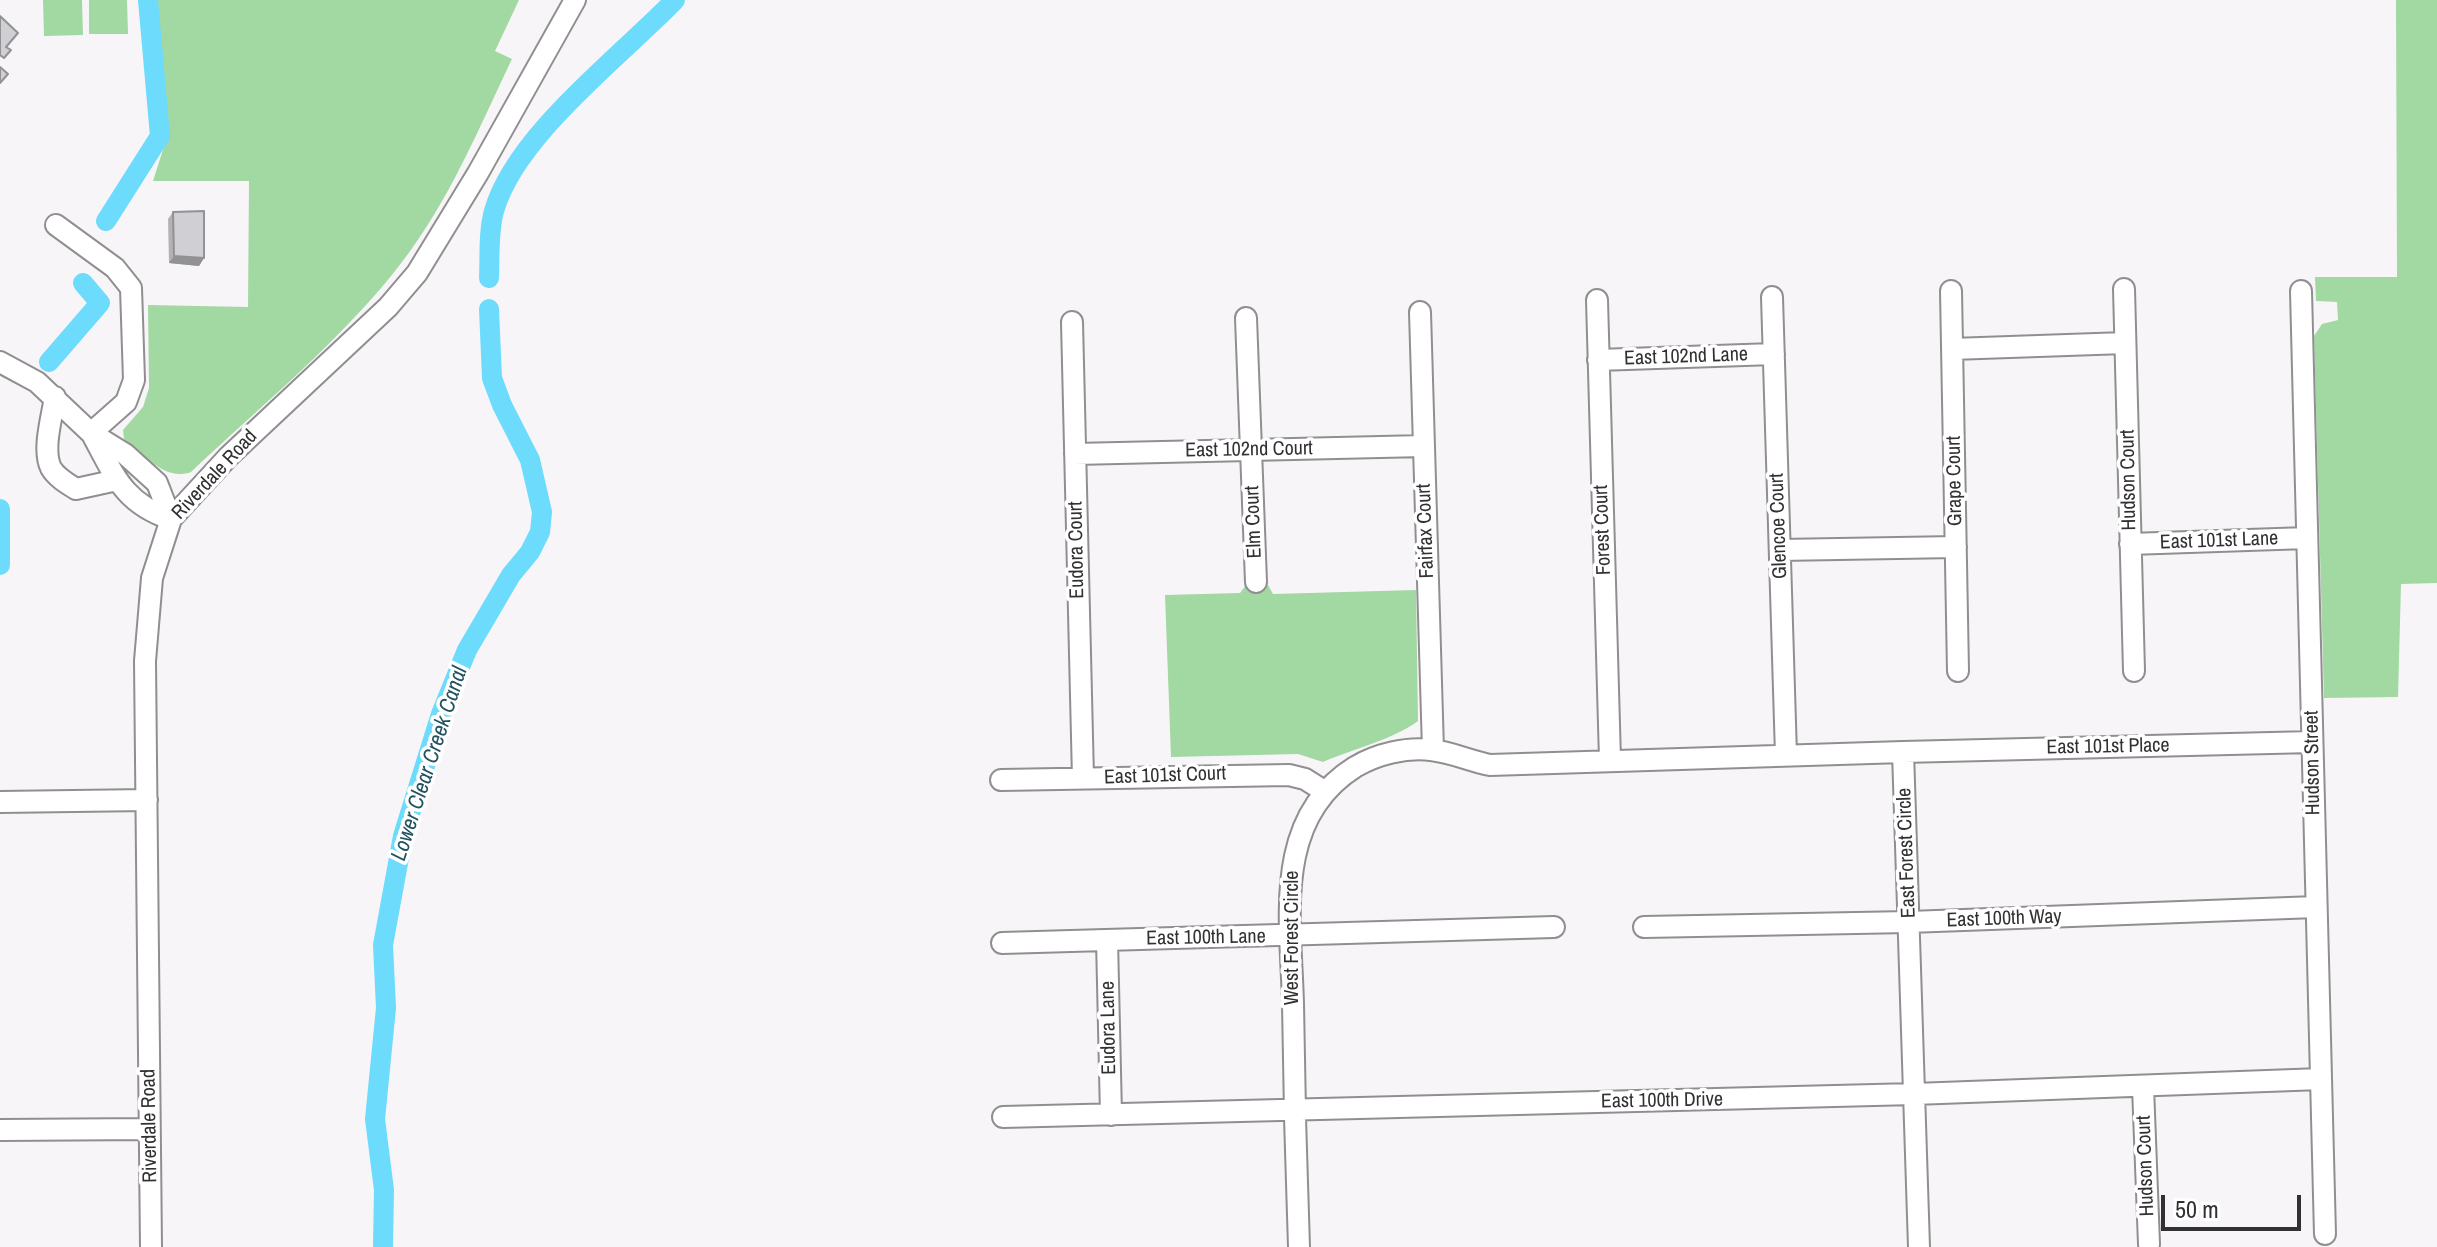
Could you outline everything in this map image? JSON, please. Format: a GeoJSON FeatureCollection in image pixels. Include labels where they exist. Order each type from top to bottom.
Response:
{"type":"FeatureCollection","features":[{"type":"Feature","properties":{"kind":"street","name":"Riverdale Road"},"geometry":{"type":"LineString","coordinates":[[151,1247],[147,618],[152,578],[171,519],[228,457],[388,307],[417,273],[478,173],[575,0]]}},
{"type":"Feature","properties":{"kind":"street"},"geometry":{"type":"LineString","coordinates":[[56,225],[115,268],[131,288],[134,380],[126,402],[91,433]]}},
{"type":"Feature","properties":{"kind":"street","name":"Hudson Court"},"geometry":{"type":"LineString","coordinates":[[2124,289],[2134,671]]}},
{"type":"Feature","properties":{"kind":"street","name":"Grape Court"},"geometry":{"type":"LineString","coordinates":[[1951,291],[1958,671]]}},
{"type":"Feature","properties":{"kind":"street","name":"Hudson Street"},"geometry":{"type":"LineString","coordinates":[[2301,291],[2325,1234]]}},
{"type":"Feature","properties":{"kind":"street","name":"Glencoe Court"},"geometry":{"type":"LineString","coordinates":[[1772,297],[1786,755]]}},
{"type":"Feature","properties":{"kind":"street","name":"Forest Court"},"geometry":{"type":"LineString","coordinates":[[1597,300],[1610,760]]}},
{"type":"Feature","properties":{"kind":"street","name":"Fairfax Court"},"geometry":{"type":"LineString","coordinates":[[1420,312],[1433,750]]}},
{"type":"Feature","properties":{"kind":"street","name":"Elm Court"},"geometry":{"type":"LineString","coordinates":[[1246,318],[1256,582]]}},
{"type":"Feature","properties":{"kind":"street","name":"Eudora Court"},"geometry":{"type":"LineString","coordinates":[[1072,322],[1083,778]]}},
{"type":"Feature","properties":{"kind":"street"},"geometry":{"type":"LineString","coordinates":[[1952,349],[2125,343]]}},
{"type":"Feature","properties":{"kind":"street","name":"East 102nd Lane"},"geometry":{"type":"LineString","coordinates":[[1598,360],[1774,354]]}},
{"type":"Feature","properties":{"kind":"street"},"geometry":{"type":"LineString","coordinates":[[0,362],[37,382],[91,433],[125,454],[157,483],[171,519]]}},
{"type":"Feature","properties":{"kind":"street"},"geometry":{"type":"LineString","coordinates":[[55,397],[50,466],[76,489],[117,480]]}},
{"type":"Feature","properties":{"kind":"street"},"geometry":{"type":"LineString","coordinates":[[91,433],[117,480],[145,511],[171,519]]}},
{"type":"Feature","properties":{"kind":"street","name":"East 102nd Court"},"geometry":{"type":"LineString","coordinates":[[1075,454],[1424,446]]}},
{"type":"Feature","properties":{"kind":"street","name":"East 101st Lane"},"geometry":{"type":"LineString","coordinates":[[2130,544],[2307,538]]}},
{"type":"Feature","properties":{"kind":"street"},"geometry":{"type":"LineString","coordinates":[[1780,550],[1956,547]]}},
{"type":"Feature","properties":{"kind":"street","name":"East 101st Place"},"geometry":{"type":"LineString","coordinates":[[1903,752],[2312,742]]}},
{"type":"Feature","properties":{"kind":"street","name":"West Forest Circle"},"geometry":{"type":"LineString","coordinates":[[1299,1247],[1291,936],[1293,860],[1307,815],[1337,779],[1376,757],[1433,750],[1490,765],[1610,760]]}},
{"type":"Feature","properties":{"kind":"street"},"geometry":{"type":"LineString","coordinates":[[1610,760],[1903,752]]}},
{"type":"Feature","properties":{"kind":"street","name":"East Forest Circle"},"geometry":{"type":"LineString","coordinates":[[1903,752],[1919,1247]]}},
{"type":"Feature","properties":{"kind":"street","name":"East 101st Court"},"geometry":{"type":"LineString","coordinates":[[1001,780],[1289,775],[1305,779],[1324,791]]}},
{"type":"Feature","properties":{"kind":"street"},"geometry":{"type":"LineString","coordinates":[[0,802],[147,800]]}},
{"type":"Feature","properties":{"kind":"street","name":"East 100th Way"},"geometry":{"type":"LineString","coordinates":[[1644,927],[1909,922],[2316,907]]}},
{"type":"Feature","properties":{"kind":"street","name":"East 100th Lane"},"geometry":{"type":"LineString","coordinates":[[1002,943],[1554,927]]}},
{"type":"Feature","properties":{"kind":"street","name":"Eudora Lane"},"geometry":{"type":"LineString","coordinates":[[1107,940],[1111,1115]]}},
{"type":"Feature","properties":{"kind":"street","name":"East 100th Drive"},"geometry":{"type":"LineString","coordinates":[[1003,1117],[1914,1094],[2321,1079]]}},
{"type":"Feature","properties":{"kind":"street","name":"Hudson Court"},"geometry":{"type":"LineString","coordinates":[[2143,1087],[2149,1244]]}},
{"type":"Feature","properties":{"kind":"street"},"geometry":{"type":"LineString","coordinates":[[0,1130],[149,1129]]}},
{"type":"Feature","properties":{"kind":"green space"},"geometry":{"type":"Polygon","coordinates":[[[43,0],[82,0],[83,35],[44,36],[43,0]]]}},
{"type":"Feature","properties":{"kind":"green space"},"geometry":{"type":"Polygon","coordinates":[[[89,0],[127,0],[128,34],[89,34],[89,0]]]}},
{"type":"Feature","properties":{"kind":"green space"},"geometry":{"type":"Polygon","coordinates":[[[156,0],[519,0],[495,51],[512,59],[462,164],[419,239],[379,290],[328,344],[191,472],[181,474],[155,465],[124,439],[123,430],[143,407],[149,388],[148,305],[248,307],[249,181],[153,181],[168,134],[156,0]]]}},
{"type":"Feature","properties":{"kind":"green space"},"geometry":{"type":"Polygon","coordinates":[[[2396,0],[2437,0],[2437,583],[2401,584],[2398,697],[2324,698],[2314,336],[2322,324],[2338,320],[2337,302],[2316,301],[2315,277],[2397,277],[2396,0]]]}},
{"type":"Feature","properties":{"kind":"green space"},"geometry":{"type":"Polygon","coordinates":[[[1246,585],[1268,585],[1273,594],[1416,590],[1418,721],[1384,739],[1323,762],[1298,754],[1171,757],[1165,595],[1240,593],[1246,585]]]}},
{"type":"Feature","properties":{"kind":"building"},"geometry":{"type":"Polygon","coordinates":[[[0,16],[18,33],[6,47],[11,50],[4,58],[0,55],[0,16]]]}},
{"type":"Feature","properties":{"kind":"building"},"geometry":{"type":"Polygon","coordinates":[[[0,67],[8,74],[0,83],[0,67]]]}},
{"type":"Feature","properties":{"kind":"building"},"geometry":{"type":"Polygon","coordinates":[[[204,211],[204,258],[174,256],[173,212],[204,211]]]}},
{"type":"Feature","properties":{"kind":"waterway"},"geometry":{"type":"LineString","coordinates":[[106,221],[160,136],[148,0]]}},
{"type":"Feature","properties":{"kind":"waterway","name":"Lower Clear Creek Canal"},"geometry":{"type":"LineString","coordinates":[[489,278],[494,211],[523,154],[572,99],[675,0]]}},
{"type":"Feature","properties":{"kind":"waterway"},"geometry":{"type":"LineString","coordinates":[[49,362],[100,303],[83,283]]}},
{"type":"Feature","properties":{"kind":"waterway","name":"Lower Clear Creek Canal"},"geometry":{"type":"LineString","coordinates":[[383,1247],[384,1190],[375,1119],[386,1008],[383,945],[403,836],[441,714],[467,650],[540,532],[542,512],[530,460],[492,378],[489,309]]}},
{"type":"Feature","properties":{"kind":"waterway"},"geometry":{"type":"LineString","coordinates":[[0,509],[0,565]]}}]}
